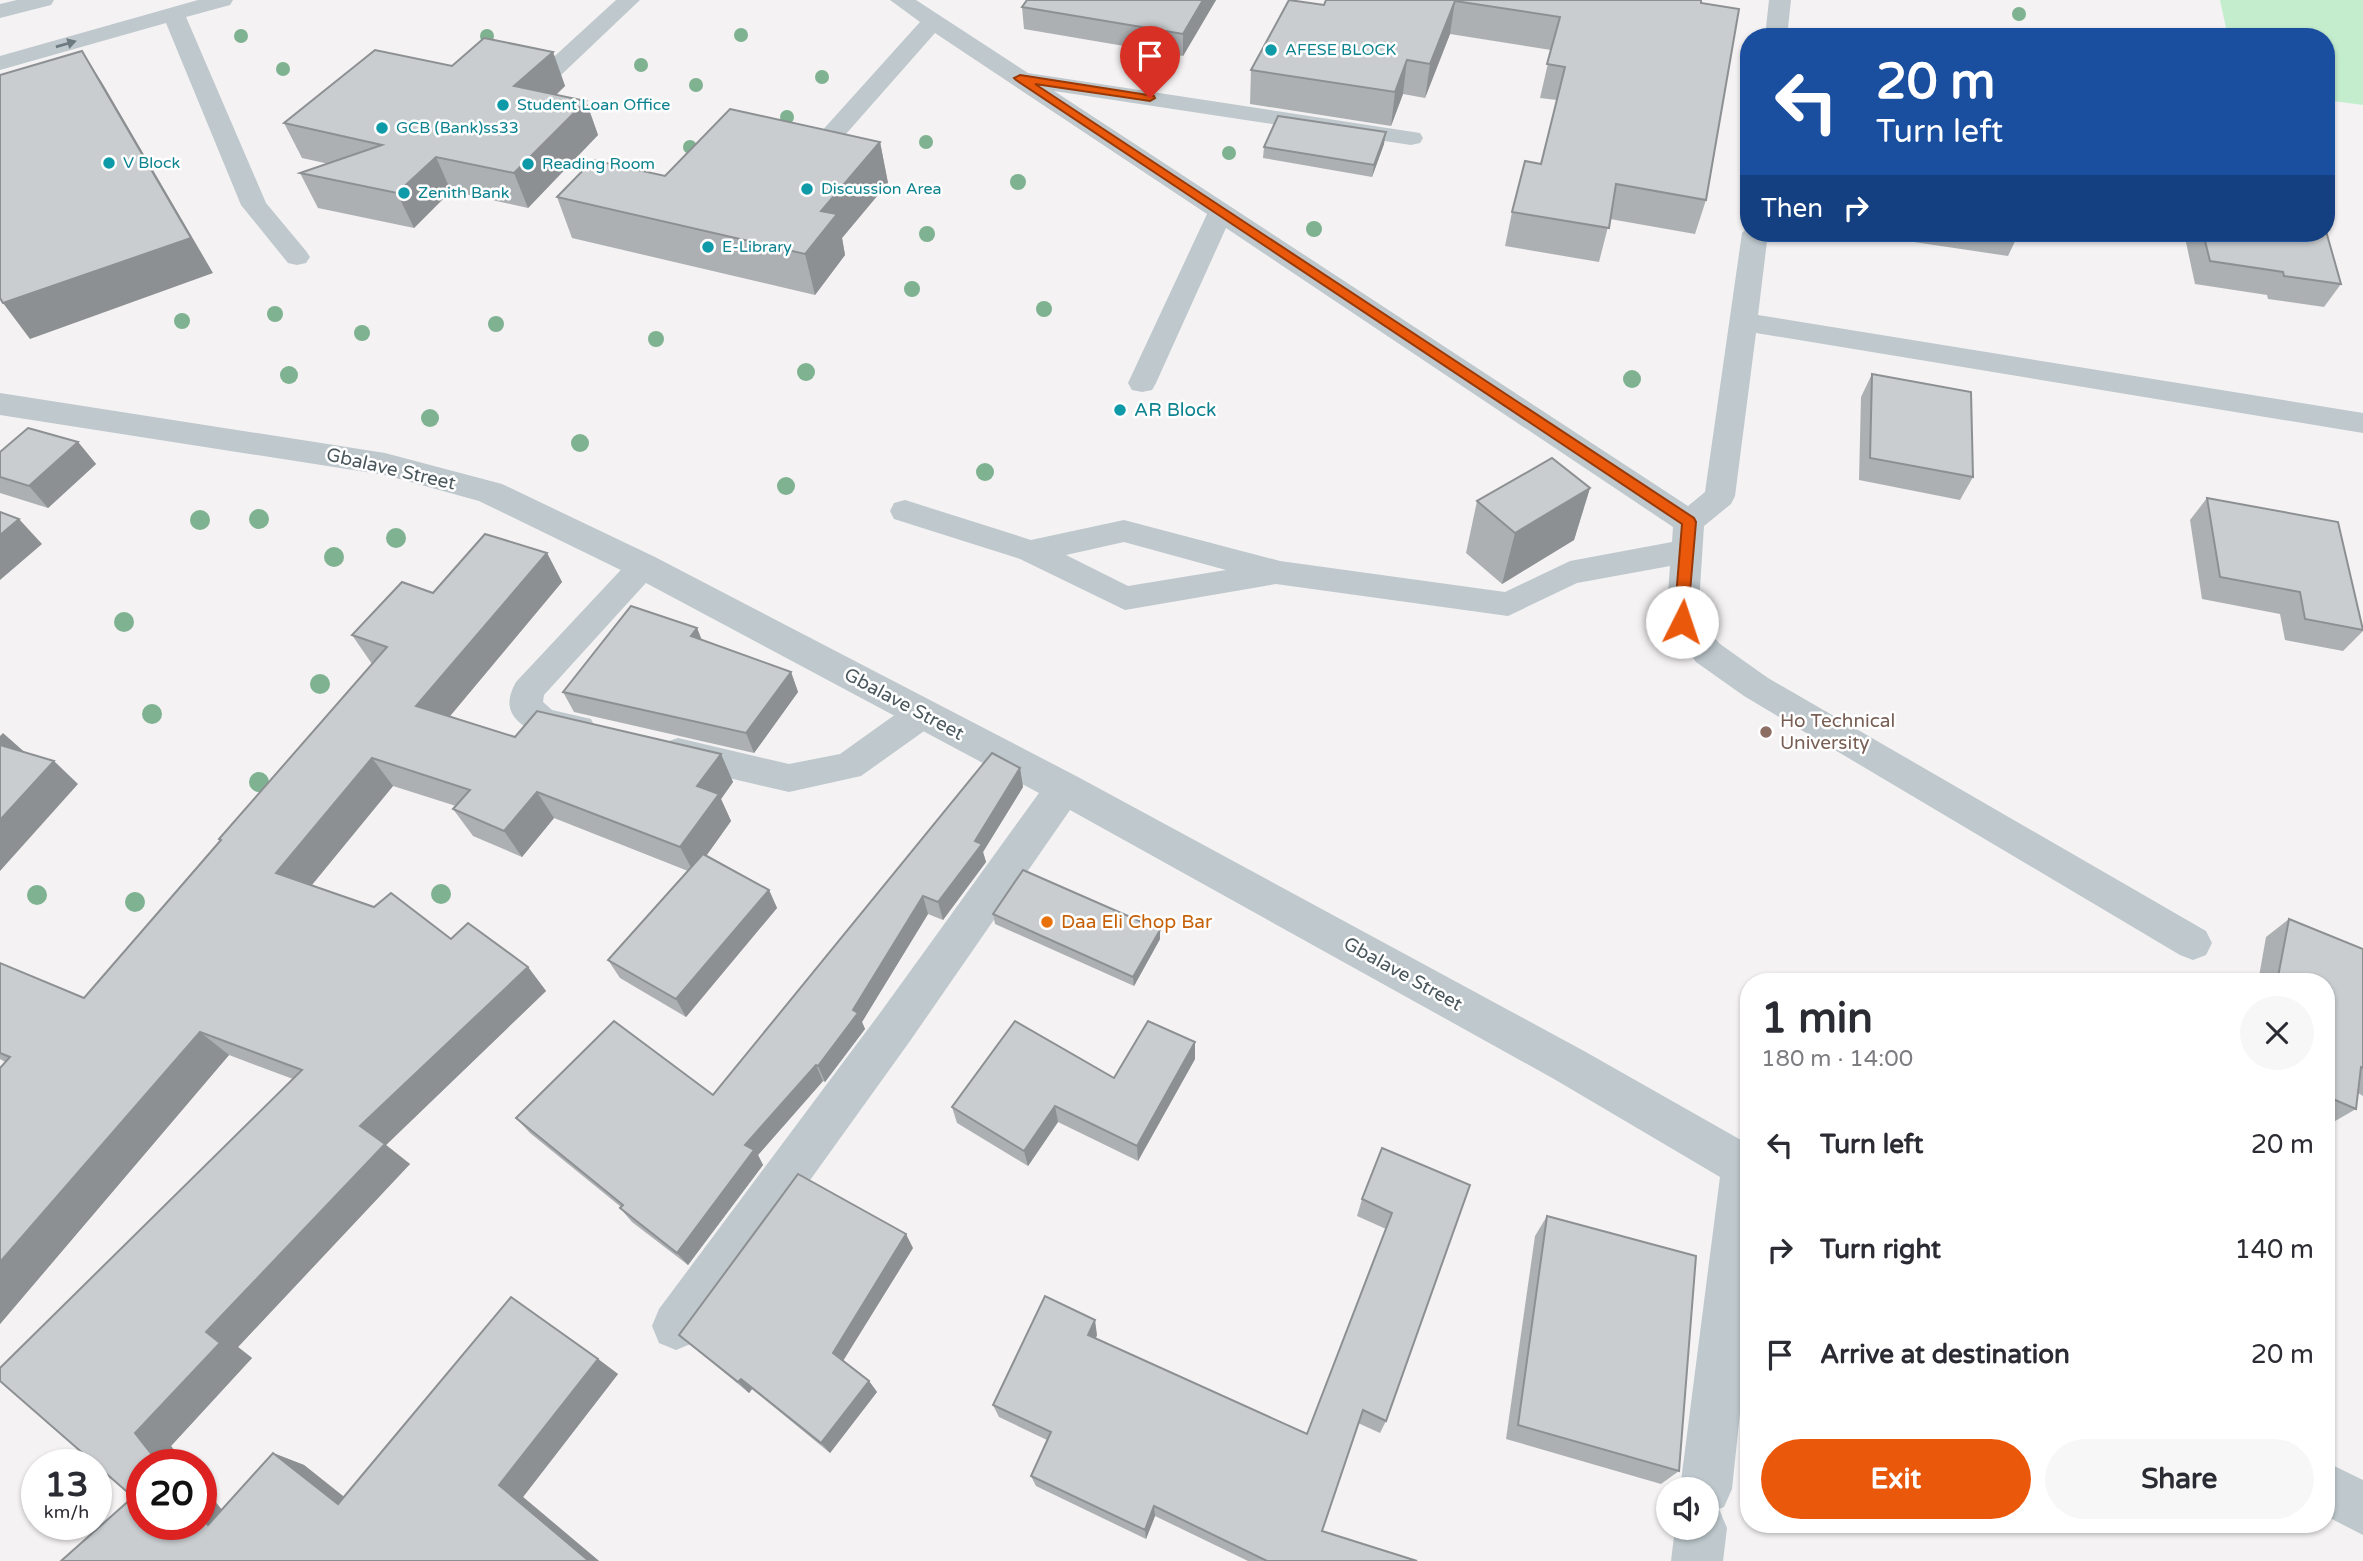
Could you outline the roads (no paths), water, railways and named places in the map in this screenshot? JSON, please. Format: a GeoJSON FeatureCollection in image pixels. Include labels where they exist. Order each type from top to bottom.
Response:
{"type":"FeatureCollection","features":[{"type":"Feature","properties":{"kind":"street","name":"Gbalave Street"},"geometry":{"type":"LineString","coordinates":[[0,404],[386,464],[490,492],[642,566],[1064,788],[1569,1065],[1740,1164]]}},
{"type":"Feature","properties":{"kind":"street"},"geometry":{"type":"LineString","coordinates":[[676,1326],[887,1038],[1064,788]]}},
{"type":"Feature","properties":{"kind":"street"},"geometry":{"type":"LineString","coordinates":[[1707,1477],[1740,1215]]}},
{"type":"Feature","properties":{"kind":"street"},"geometry":{"type":"LineString","coordinates":[[2335,1494],[2363,1509]]}},
{"type":"Feature","properties":{"kind":"street"},"geometry":{"type":"LineString","coordinates":[[1697,1561],[1700,1540]]}},
{"type":"Feature","properties":{"kind":"lane"},"geometry":{"type":"LineString","coordinates":[[0,11],[43,0]]}},
{"type":"Feature","properties":{"kind":"lane"},"geometry":{"type":"LineString","coordinates":[[0,44],[163,6],[222,0]]}},
{"type":"Feature","properties":{"kind":"lane"},"geometry":{"type":"LineString","coordinates":[[553,70],[629,0]]}},
{"type":"Feature","properties":{"kind":"lane"},"geometry":{"type":"LineString","coordinates":[[901,0],[1220,213],[1688,537]]}},
{"type":"Feature","properties":{"kind":"lane"},"geometry":{"type":"LineString","coordinates":[[1777,28],[1780,0]]}},
{"type":"Feature","properties":{"kind":"lane"},"geometry":{"type":"LineString","coordinates":[[0,63],[163,6]]}},
{"type":"Feature","properties":{"kind":"lane"},"geometry":{"type":"LineString","coordinates":[[163,6],[254,205],[297,257]]}},
{"type":"Feature","properties":{"kind":"lane"},"geometry":{"type":"LineString","coordinates":[[829,138],[933,21]]}},
{"type":"Feature","properties":{"kind":"lane"},"geometry":{"type":"LineString","coordinates":[[1020,78],[1411,138]]}},
{"type":"Feature","properties":{"kind":"lane"},"geometry":{"type":"LineString","coordinates":[[1142,383],[1220,213]]}},
{"type":"Feature","properties":{"kind":"lane"},"geometry":{"type":"LineString","coordinates":[[1754,242],[1720,496],[1688,537],[1682,622],[1708,653],[1756,688],[2193,943]]}},
{"type":"Feature","properties":{"kind":"lane"},"geometry":{"type":"LineString","coordinates":[[1745,322],[2363,423]]}},
{"type":"Feature","properties":{"kind":"lane"},"geometry":{"type":"LineString","coordinates":[[905,511],[1031,551],[1125,598],[1280,573]]}},
{"type":"Feature","properties":{"kind":"lane"},"geometry":{"type":"LineString","coordinates":[[1031,551],[1124,531],[1280,573],[1508,604],[1570,573],[1688,537]]}},
{"type":"Feature","properties":{"kind":"lane"},"geometry":{"type":"LineString","coordinates":[[607,736],[542,721],[526,707],[528,691],[642,566]]}},
{"type":"Feature","properties":{"kind":"lane"},"geometry":{"type":"LineString","coordinates":[[646,745],[789,778],[849,766],[922,714]]}},
{"type":"Feature","properties":{"kind":"place","name":"AFESE BLOCK"},"geometry":{"type":"Point","coordinates":[1271,50]}},
{"type":"Feature","properties":{"kind":"place","name":"Student Loan Office"},"geometry":{"type":"Point","coordinates":[503,105]}},
{"type":"Feature","properties":{"kind":"place","name":"GCB (Bank)ss33"},"geometry":{"type":"Point","coordinates":[382,128]}},
{"type":"Feature","properties":{"kind":"place","name":"V Block"},"geometry":{"type":"Point","coordinates":[109,163]}},
{"type":"Feature","properties":{"kind":"place","name":"Reading Room"},"geometry":{"type":"Point","coordinates":[528,164]}},
{"type":"Feature","properties":{"kind":"place","name":"Discussion Area"},"geometry":{"type":"Point","coordinates":[807,189]}},
{"type":"Feature","properties":{"kind":"place","name":"Zenith Bank"},"geometry":{"type":"Point","coordinates":[404,193]}},
{"type":"Feature","properties":{"kind":"place","name":"E-Library"},"geometry":{"type":"Point","coordinates":[708,247]}},
{"type":"Feature","properties":{"kind":"place","name":"AR Block"},"geometry":{"type":"Point","coordinates":[1120,410]}},
{"type":"Feature","properties":{"kind":"place","name":"Ho Technical University"},"geometry":{"type":"Point","coordinates":[1766,732]}},
{"type":"Feature","properties":{"kind":"place","name":"Daa Eli Chop Bar"},"geometry":{"type":"Point","coordinates":[1047,922]}}]}
